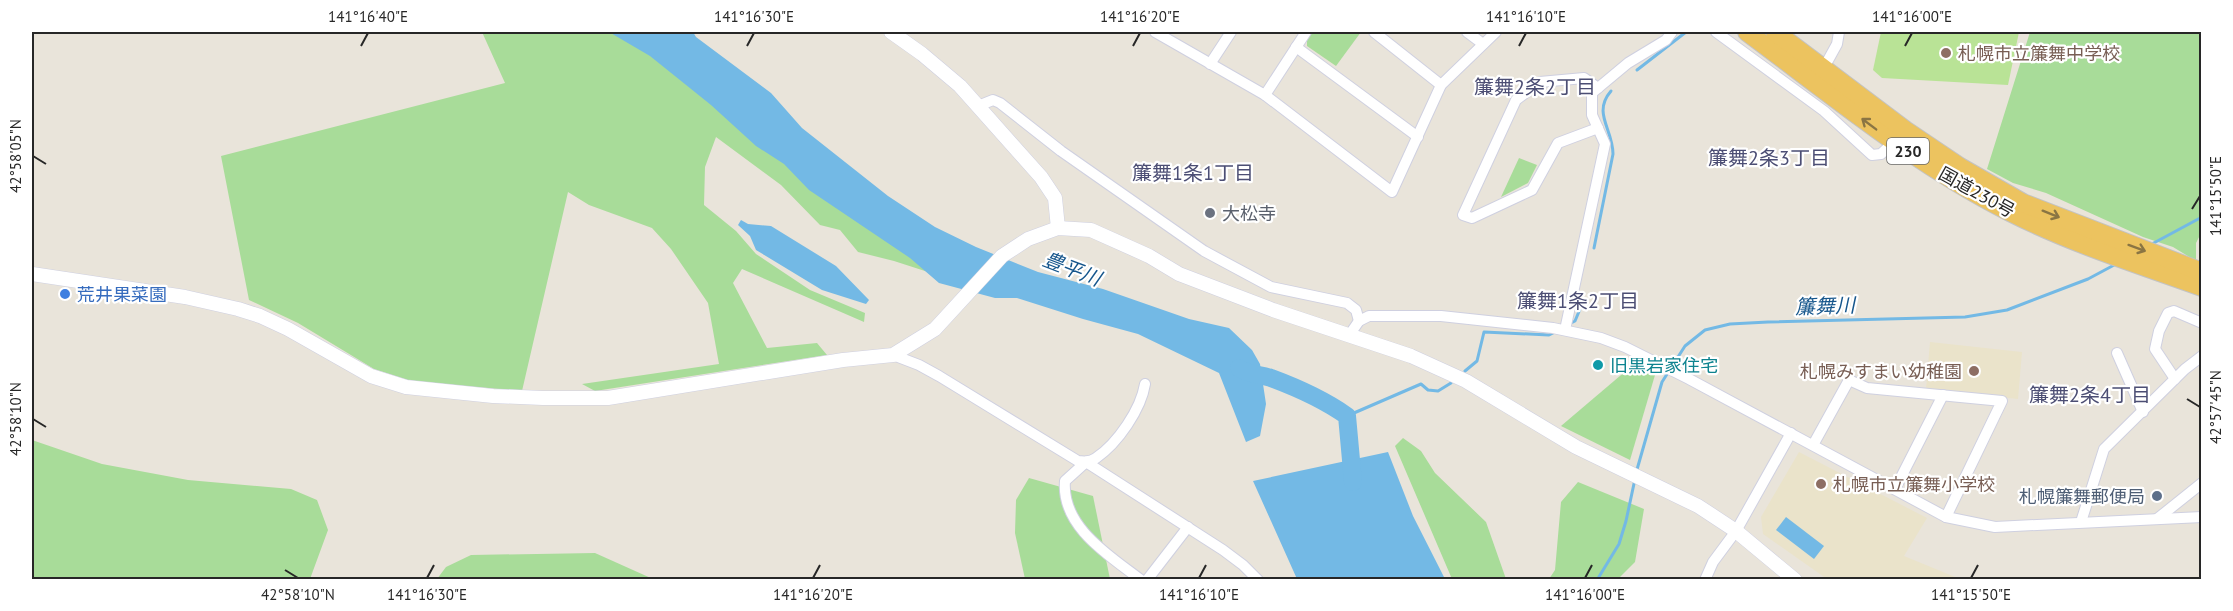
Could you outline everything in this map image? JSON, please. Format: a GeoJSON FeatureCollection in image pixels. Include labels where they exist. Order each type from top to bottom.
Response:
{"type":"FeatureCollection","features":[{"type":"Feature","properties":{"kind":"highway","name":"国道230号"},"geometry":{"type":"LineString","coordinates":[[1747,32],[1782,39],[1819,76],[1900,136],[2092,239],[2157,271],[2202,287]]}},
{"type":"Feature","properties":{"kind":"highway","name":"国道230号"},"geometry":{"type":"LineString","coordinates":[[2092,239],[2175,262],[2202,272]]}},
{"type":"Feature","properties":{"kind":"street"},"geometry":{"type":"LineString","coordinates":[[891,32],[944,71],[1041,177],[1055,198],[1052,230]]}},
{"type":"Feature","properties":{"kind":"street"},"geometry":{"type":"LineString","coordinates":[[1158,32],[1265,95],[1392,192],[1441,85],[1496,32]]}},
{"type":"Feature","properties":{"kind":"street"},"geometry":{"type":"LineString","coordinates":[[1210,64],[1231,32]]}},
{"type":"Feature","properties":{"kind":"street"},"geometry":{"type":"LineString","coordinates":[[1265,95],[1306,32]]}},
{"type":"Feature","properties":{"kind":"street"},"geometry":{"type":"LineString","coordinates":[[1375,32],[1441,85]]}},
{"type":"Feature","properties":{"kind":"street"},"geometry":{"type":"LineString","coordinates":[[1467,32],[1483,44]]}},
{"type":"Feature","properties":{"kind":"street"},"geometry":{"type":"LineString","coordinates":[[1565,330],[1605,144],[1592,115],[1592,93],[1628,63],[1666,40],[1672,32]]}},
{"type":"Feature","properties":{"kind":"street"},"geometry":{"type":"LineString","coordinates":[[1716,32],[1824,111],[1872,155],[1881,154],[1900,136]]}},
{"type":"Feature","properties":{"kind":"street"},"geometry":{"type":"LineString","coordinates":[[1819,76],[1838,44],[1839,32]]}},
{"type":"Feature","properties":{"kind":"street"},"geometry":{"type":"LineString","coordinates":[[1296,47],[1418,137]]}},
{"type":"Feature","properties":{"kind":"street"},"geometry":{"type":"LineString","coordinates":[[1598,88],[1584,78],[1540,82],[1516,100],[1463,215],[1472,218],[1532,190],[1558,143],[1598,128]]}},
{"type":"Feature","properties":{"kind":"street"},"geometry":{"type":"LineString","coordinates":[[978,106],[993,100],[1000,103],[1061,151],[1204,251],[1271,288],[1347,303],[1356,310],[1359,321]]}},
{"type":"Feature","properties":{"kind":"street"},"geometry":{"type":"LineString","coordinates":[[32,274],[185,297],[260,316],[390,384],[493,396],[608,398],[893,354],[935,329],[1002,256],[1028,239],[1052,230],[1082,228],[1106,235],[1179,274],[1273,310],[1411,356],[1467,381],[1576,447],[1698,506],[1736,531],[1795,579]]}},
{"type":"Feature","properties":{"kind":"street"},"geometry":{"type":"LineString","coordinates":[[2175,380],[2155,349],[2159,331],[2168,313],[2174,310],[2202,323]]}},
{"type":"Feature","properties":{"kind":"street"},"geometry":{"type":"LineString","coordinates":[[1350,334],[1359,321],[1369,316],[1441,316],[1565,330],[1601,338],[1626,347],[1689,379],[1946,517],[1995,527],[2202,517]]}},
{"type":"Feature","properties":{"kind":"street"},"geometry":{"type":"LineString","coordinates":[[2117,353],[2143,412]]}},
{"type":"Feature","properties":{"kind":"street"},"geometry":{"type":"LineString","coordinates":[[893,354],[939,376],[1078,461],[1086,462],[1188,527],[1243,565],[1258,579]]}},
{"type":"Feature","properties":{"kind":"street"},"geometry":{"type":"LineString","coordinates":[[2081,522],[2104,449],[2202,356]]}},
{"type":"Feature","properties":{"kind":"street"},"geometry":{"type":"LineString","coordinates":[[1813,445],[1849,380],[1867,388],[2002,401],[1946,517]]}},
{"type":"Feature","properties":{"kind":"street"},"geometry":{"type":"LineString","coordinates":[[1141,579],[1088,536],[1074,518],[1067,503],[1065,482],[1086,462],[1095,459],[1122,432],[1143,398],[1145,384]]}},
{"type":"Feature","properties":{"kind":"street"},"geometry":{"type":"LineString","coordinates":[[1894,489],[1942,395]]}},
{"type":"Feature","properties":{"kind":"street"},"geometry":{"type":"LineString","coordinates":[[1705,579],[1713,562],[1736,531],[1791,433]]}},
{"type":"Feature","properties":{"kind":"street"},"geometry":{"type":"LineString","coordinates":[[2156,519],[2202,483]]}},
{"type":"Feature","properties":{"kind":"street"},"geometry":{"type":"LineString","coordinates":[[1147,579],[1188,527]]}},
{"type":"Feature","properties":{"kind":"shaded area","name":"札幌みすまい幼稚園"},"geometry":{"type":"Polygon","coordinates":[[[1930,342],[2022,352],[2018,399],[1926,389],[1930,342]]]}},
{"type":"Feature","properties":{"kind":"shaded area","name":"札幌市立簾舞小学校"},"geometry":{"type":"Polygon","coordinates":[[[1799,452],[1927,518],[1904,556],[1960,579],[1827,579],[1763,534],[1761,517],[1799,452]]]}},
{"type":"Feature","properties":{"kind":"green space"},"geometry":{"type":"Polygon","coordinates":[[[482,32],[619,32],[959,282],[858,252],[840,230],[820,225],[781,185],[716,137],[705,167],[704,205],[736,231],[756,254],[810,290],[865,313],[864,322],[742,269],[733,283],[767,348],[817,343],[827,355],[595,391],[582,384],[719,364],[708,303],[671,249],[652,228],[589,205],[568,192],[522,391],[411,381],[374,369],[298,323],[249,300],[221,156],[505,83],[482,32]]]}},
{"type":"Feature","properties":{"kind":"green space"},"geometry":{"type":"Polygon","coordinates":[[[1312,32],[1361,32],[1336,66],[1307,46],[1307,39],[1312,32]]]}},
{"type":"Feature","properties":{"kind":"green space","name":"札幌市立簾舞中学校"},"geometry":{"type":"Polygon","coordinates":[[[1881,32],[2019,32],[2008,85],[1882,78],[1873,70],[1881,32]]]}},
{"type":"Feature","properties":{"kind":"green space"},"geometry":{"type":"Polygon","coordinates":[[[2030,32],[2201,32],[2202,231],[2196,243],[2196,261],[2173,247],[2143,237],[2046,193],[2013,183],[1987,169],[2030,32]]]}},
{"type":"Feature","properties":{"kind":"green space"},"geometry":{"type":"Polygon","coordinates":[[[1519,158],[1537,165],[1528,183],[1501,197],[1519,158]]]}},
{"type":"Feature","properties":{"kind":"green space"},"geometry":{"type":"Polygon","coordinates":[[[1634,364],[1655,375],[1630,460],[1561,426],[1634,364]]]}},
{"type":"Feature","properties":{"kind":"green space"},"geometry":{"type":"Polygon","coordinates":[[[1403,438],[1421,451],[1435,473],[1486,522],[1506,579],[1452,579],[1395,446],[1403,438]]]}},
{"type":"Feature","properties":{"kind":"green space"},"geometry":{"type":"Polygon","coordinates":[[[32,440],[102,464],[188,480],[291,489],[317,500],[328,530],[310,579],[32,579],[32,440]]]}},
{"type":"Feature","properties":{"kind":"green space"},"geometry":{"type":"Polygon","coordinates":[[[1029,478],[1093,496],[1110,579],[1025,579],[1015,533],[1016,500],[1029,478]]]}},
{"type":"Feature","properties":{"kind":"green space"},"geometry":{"type":"Polygon","coordinates":[[[1578,482],[1644,509],[1635,562],[1618,579],[1549,579],[1555,570],[1561,502],[1578,482]]]}},
{"type":"Feature","properties":{"kind":"green space"},"geometry":{"type":"Polygon","coordinates":[[[595,553],[653,579],[437,579],[446,567],[471,555],[595,553]]]}},
{"type":"Feature","properties":{"kind":"water"},"geometry":{"type":"Polygon","coordinates":[[[609,32],[693,32],[696,37],[771,93],[802,128],[888,196],[935,227],[976,247],[1038,272],[1103,289],[1189,319],[1229,328],[1252,350],[1260,364],[1266,404],[1260,436],[1246,442],[1219,373],[1138,334],[1017,298],[995,298],[939,283],[910,258],[809,190],[784,164],[756,146],[711,105],[650,56],[609,32]]]}},
{"type":"Feature","properties":{"kind":"water"},"geometry":{"type":"Polygon","coordinates":[[[741,220],[748,224],[771,226],[836,266],[869,300],[866,304],[822,290],[756,250],[750,236],[738,225],[741,220]]]}},
{"type":"Feature","properties":{"kind":"water"},"geometry":{"type":"Polygon","coordinates":[[[1388,452],[1413,516],[1445,579],[1297,579],[1253,481],[1388,452]]]}},
{"type":"Feature","properties":{"kind":"water"},"geometry":{"type":"Polygon","coordinates":[[[1786,517],[1824,546],[1814,559],[1776,530],[1786,517]]]}},
{"type":"Feature","properties":{"kind":"waterway"},"geometry":{"type":"LineString","coordinates":[[1637,70],[1686,32]]}},
{"type":"Feature","properties":{"kind":"waterway"},"geometry":{"type":"LineString","coordinates":[[1594,248],[1613,154],[1603,114],[1603,107],[1611,91]]}},
{"type":"Feature","properties":{"kind":"waterway","name":"簾舞川"},"geometry":{"type":"LineString","coordinates":[[2150,245],[2202,217]]}},
{"type":"Feature","properties":{"kind":"waterway","name":"簾舞川"},"geometry":{"type":"LineString","coordinates":[[1636,473],[1662,382],[1685,346],[1705,330],[1730,324],[1768,322],[1965,317],[2007,310],[2088,279],[2116,264]]}},
{"type":"Feature","properties":{"kind":"waterway"},"geometry":{"type":"LineString","coordinates":[[1571,323],[1575,321],[1583,302]]}},
{"type":"Feature","properties":{"kind":"waterway"},"geometry":{"type":"LineString","coordinates":[[1465,371],[1477,361],[1484,332],[1549,335],[1555,332]]}},
{"type":"Feature","properties":{"kind":"waterway","name":"豊平川"},"geometry":{"type":"LineString","coordinates":[[1239,368],[1301,390],[1347,416],[1353,482]]}},
{"type":"Feature","properties":{"kind":"waterway"},"geometry":{"type":"LineString","coordinates":[[1347,416],[1421,384],[1428,390],[1438,391],[1451,383]]}},
{"type":"Feature","properties":{"kind":"waterway","name":"簾舞川"},"geometry":{"type":"LineString","coordinates":[[1597,580],[1619,544],[1635,479]]}},
{"type":"Feature","properties":{"kind":"place","name":"札幌市立簾舞中学校"},"geometry":{"type":"Point","coordinates":[1946,53]}},
{"type":"Feature","properties":{"kind":"place","name":"大松寺"},"geometry":{"type":"Point","coordinates":[1210,213]}},
{"type":"Feature","properties":{"kind":"place","name":"荒井果菜園"},"geometry":{"type":"Point","coordinates":[65,294]}},
{"type":"Feature","properties":{"kind":"place","name":"旧黒岩家住宅"},"geometry":{"type":"Point","coordinates":[1598,365]}},
{"type":"Feature","properties":{"kind":"place","name":"札幌みすまい幼稚園"},"geometry":{"type":"Point","coordinates":[1974,371]}},
{"type":"Feature","properties":{"kind":"place","name":"札幌市立簾舞小学校"},"geometry":{"type":"Point","coordinates":[1821,484]}},
{"type":"Feature","properties":{"kind":"place","name":"札幌簾舞郵便局"},"geometry":{"type":"Point","coordinates":[2157,496]}},
{"type":"Feature","properties":{"kind":"district","name":"簾舞2条2丁目"},"geometry":{"type":"Point","coordinates":[1535,87]}},
{"type":"Feature","properties":{"kind":"district","name":"簾舞2条3丁目"},"geometry":{"type":"Point","coordinates":[1769,158]}},
{"type":"Feature","properties":{"kind":"district","name":"簾舞1条1丁目"},"geometry":{"type":"Point","coordinates":[1193,173]}},
{"type":"Feature","properties":{"kind":"district","name":"簾舞1条2丁目"},"geometry":{"type":"Point","coordinates":[1578,301]}},
{"type":"Feature","properties":{"kind":"district","name":"簾舞2条4丁目"},"geometry":{"type":"Point","coordinates":[2090,395]}}]}
